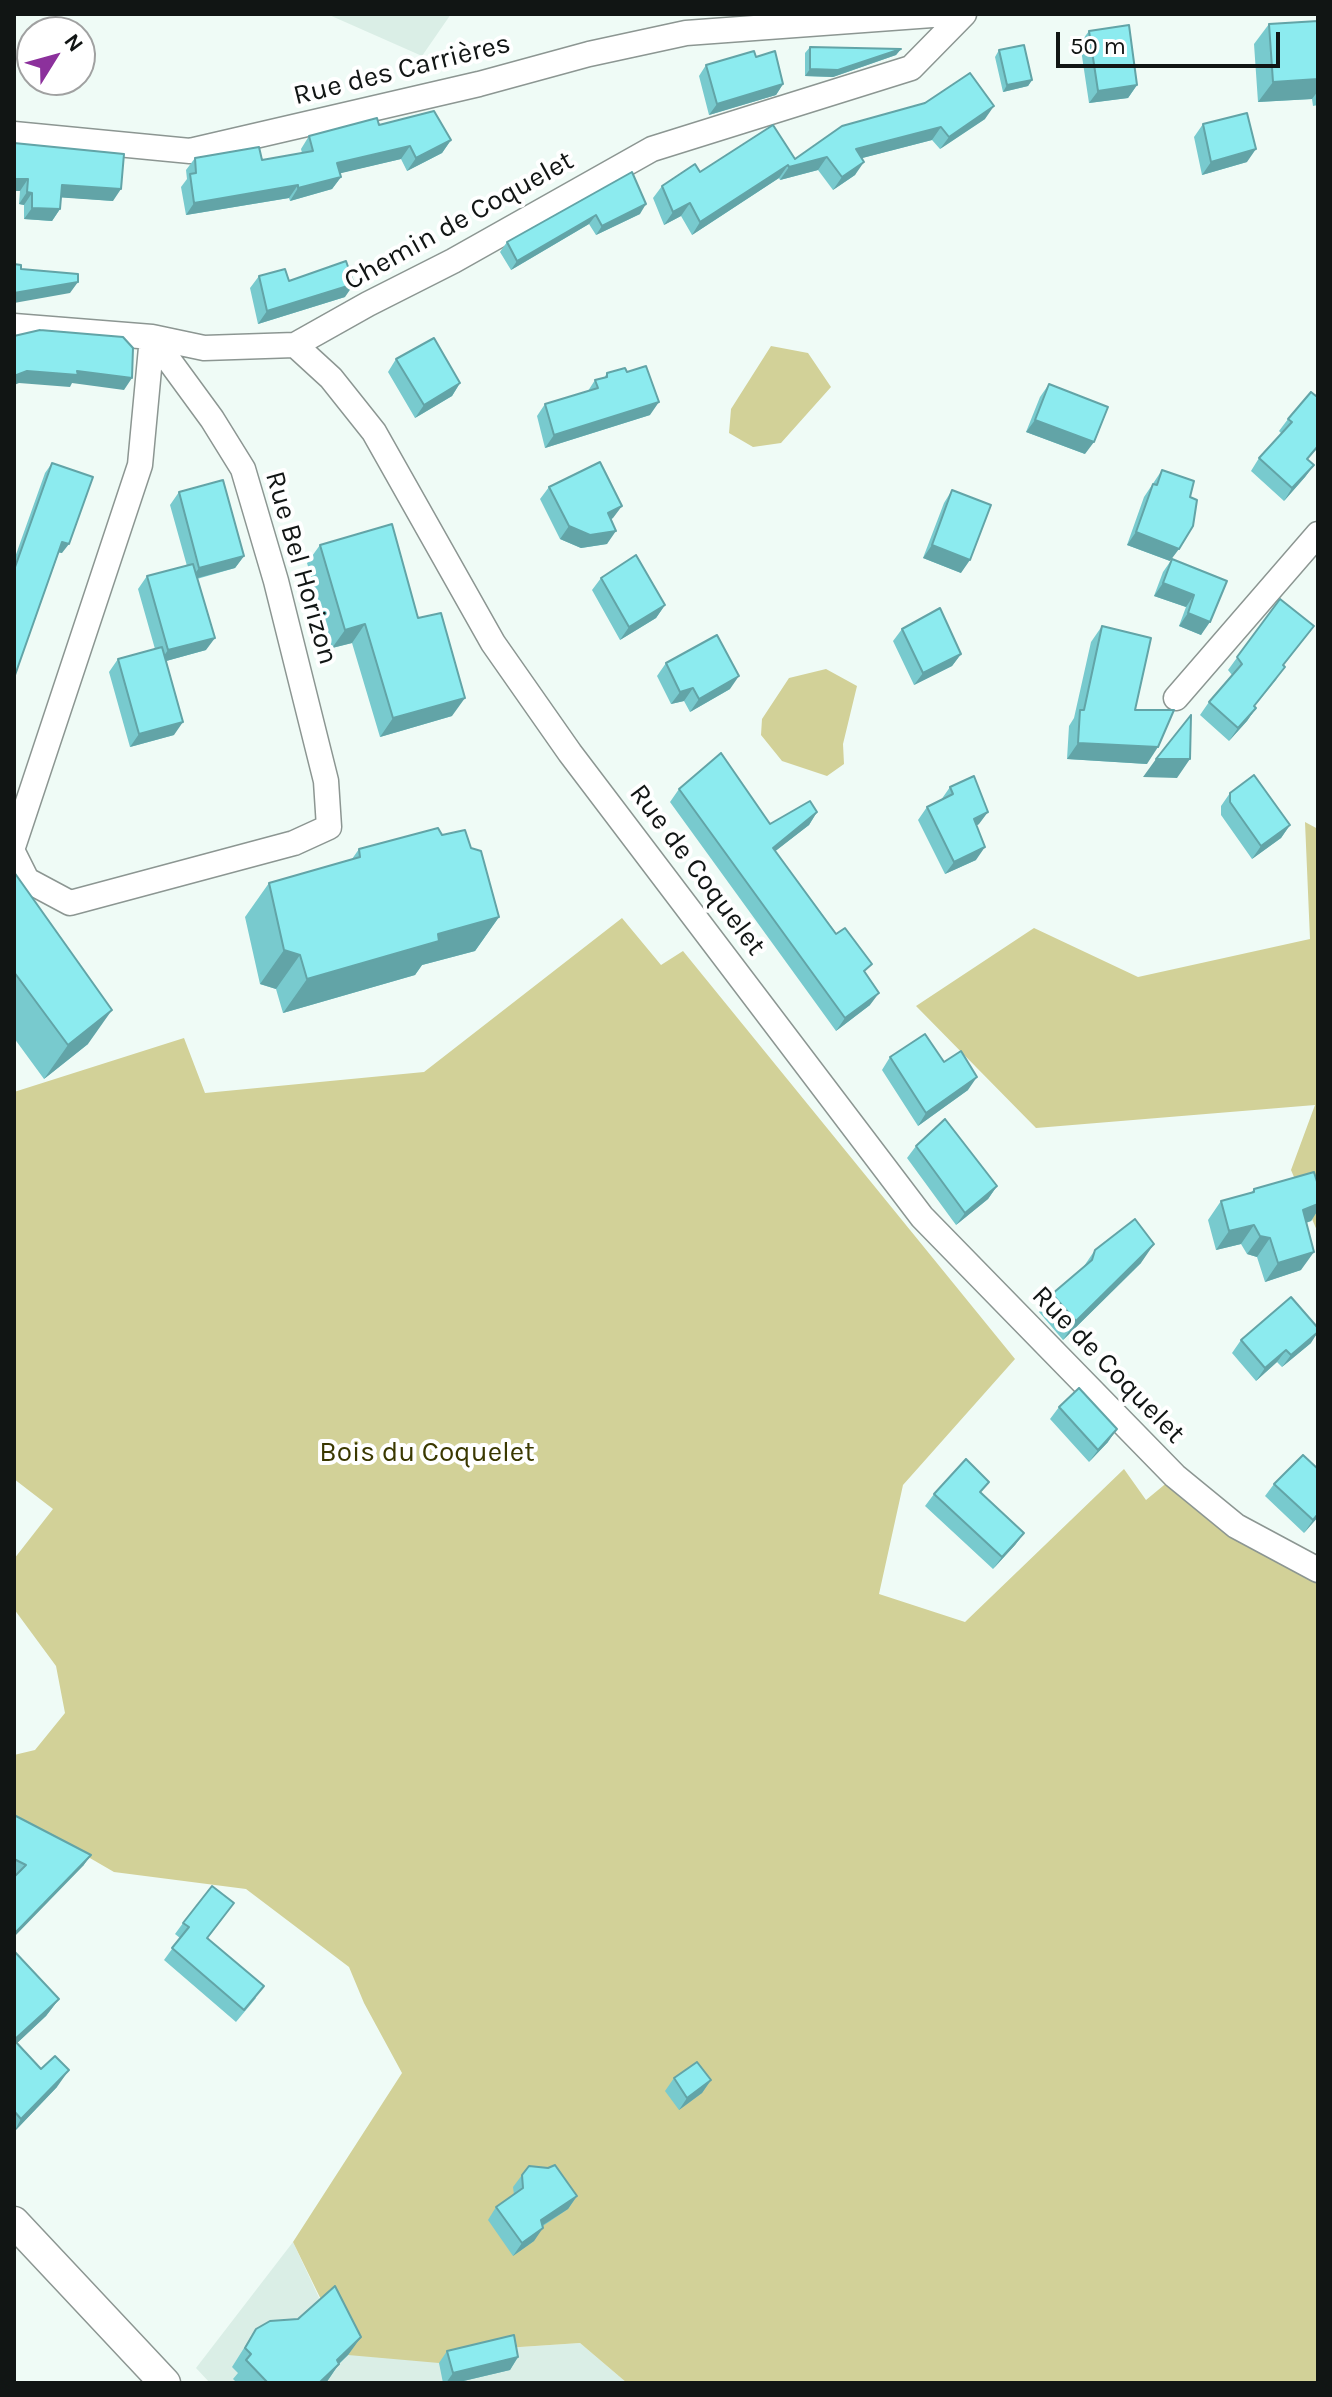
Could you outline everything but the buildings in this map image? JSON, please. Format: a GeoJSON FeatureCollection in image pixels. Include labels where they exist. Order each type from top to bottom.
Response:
{"type":"FeatureCollection","features":[{"type":"Feature","properties":{"kind":"street","name":"Rue des Carrières"},"geometry":{"type":"LineString","coordinates":[[14,134],[190,151],[686,33],[946,14]]}},
{"type":"Feature","properties":{"kind":"street","name":"Chemin de Coquelet"},"geometry":{"type":"LineString","coordinates":[[295,345],[453,261],[652,149],[911,68],[964,14]]}},
{"type":"Feature","properties":{"kind":"street"},"geometry":{"type":"LineString","coordinates":[[14,326],[152,337],[204,348],[295,345]]}},
{"type":"Feature","properties":{"kind":"street"},"geometry":{"type":"LineString","coordinates":[[14,844],[140,465],[152,337]]}},
{"type":"Feature","properties":{"kind":"street","name":"Rue Bel Horizon"},"geometry":{"type":"LineString","coordinates":[[14,854],[27,880],[70,903],[294,843],[329,827],[326,781],[276,581],[243,469],[212,419],[152,337]]}},
{"type":"Feature","properties":{"kind":"street","name":"Rue de Coquelet"},"geometry":{"type":"LineString","coordinates":[[295,345],[331,378],[374,432],[493,643],[570,753],[922,1217],[1175,1476],[1236,1526],[1318,1570]]}},
{"type":"Feature","properties":{"kind":"street"},"geometry":{"type":"LineString","coordinates":[[1176,698],[1318,534]]}},
{"type":"Feature","properties":{"kind":"street"},"geometry":{"type":"LineString","coordinates":[[14,2222],[165,2383]]}},
{"type":"Feature","properties":{"kind":"shaded area"},"geometry":{"type":"Polygon","coordinates":[[[327,14],[451,14],[422,56],[327,14]]]}},
{"type":"Feature","properties":{"kind":"shaded area"},"geometry":{"type":"Polygon","coordinates":[[[293,2242],[322,2304],[505,2348],[580,2343],[627,2383],[210,2383],[196,2368],[293,2242]]]}},
{"type":"Feature","properties":{"kind":"green space"},"geometry":{"type":"Polygon","coordinates":[[[771,346],[808,353],[831,387],[781,443],[753,447],[729,433],[731,409],[771,346]]]}},
{"type":"Feature","properties":{"kind":"green space"},"geometry":{"type":"Polygon","coordinates":[[[826,669],[857,686],[843,744],[844,764],[827,776],[782,761],[761,735],[762,719],[789,678],[826,669]]]}},
{"type":"Feature","properties":{"kind":"green space"},"geometry":{"type":"Polygon","coordinates":[[[1305,822],[1318,829],[1318,1233],[1291,1170],[1315,1105],[1036,1128],[916,1006],[1034,928],[1138,977],[1310,939],[1305,822]]]}},
{"type":"Feature","properties":{"kind":"green space","name":"Bois du Coquelet"},"geometry":{"type":"Polygon","coordinates":[[[622,918],[661,965],[683,951],[1015,1359],[903,1485],[879,1594],[965,1622],[1124,1469],[1146,1500],[1175,1476],[1318,1570],[1318,2383],[627,2383],[580,2343],[505,2348],[439,2363],[348,2355],[293,2242],[402,2073],[364,2003],[349,1967],[246,1889],[114,1872],[14,1814],[14,1755],[35,1750],[65,1713],[56,1666],[14,1609],[14,1559],[53,1509],[14,1479],[14,1092],[184,1038],[205,1093],[424,1072],[622,918]]]}}]}
